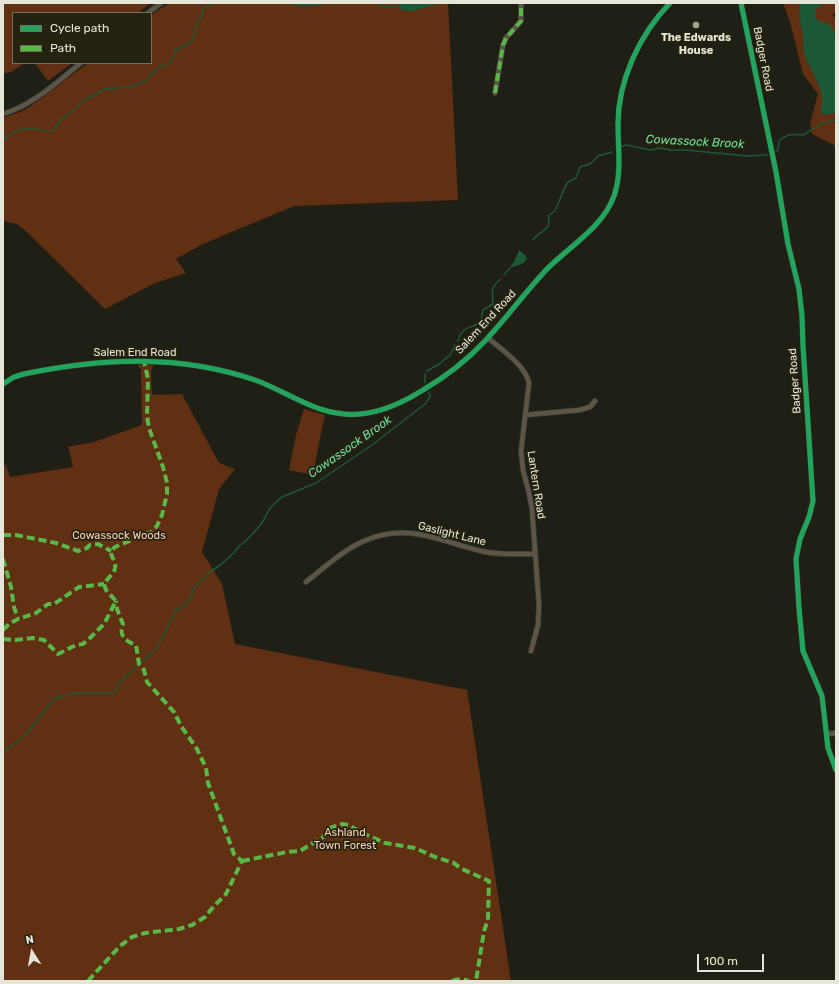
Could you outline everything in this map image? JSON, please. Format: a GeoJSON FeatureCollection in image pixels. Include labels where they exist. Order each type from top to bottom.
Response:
{"type":"FeatureCollection","features":[{"type":"Feature","properties":{"kind":"street"},"geometry":{"type":"LineString","coordinates":[[149,12],[161,3]]}},
{"type":"Feature","properties":{"kind":"street"},"geometry":{"type":"LineString","coordinates":[[495,93],[503,45],[506,38],[521,22],[521,3]]}},
{"type":"Feature","properties":{"kind":"street","name":"Salem End Road"},"geometry":{"type":"LineString","coordinates":[[3,384],[14,377],[24,374],[97,362],[169,362],[202,367],[255,380],[320,410],[340,414],[359,414],[385,409],[415,395],[458,366],[488,338],[546,270],[590,229],[610,204],[617,182],[618,111],[624,82],[642,40],[655,19],[670,3]]}},
{"type":"Feature","properties":{"kind":"street","name":"Badger Road"},"geometry":{"type":"LineString","coordinates":[[741,3],[776,172],[788,244],[800,301],[813,501],[810,517],[797,549],[796,570],[803,651],[822,696],[830,755],[836,770]]}},
{"type":"Feature","properties":{"kind":"street"},"geometry":{"type":"LineString","coordinates":[[3,114],[16,110],[30,102],[81,64]]}},
{"type":"Feature","properties":{"kind":"street","name":"Lantern Road"},"geometry":{"type":"LineString","coordinates":[[488,338],[523,370],[528,378],[529,388],[521,451],[523,469],[532,509],[538,605],[538,625],[531,651]]}},
{"type":"Feature","properties":{"kind":"street"},"geometry":{"type":"LineString","coordinates":[[525,415],[580,410],[590,407],[595,401]]}},
{"type":"Feature","properties":{"kind":"street","name":"Gaslight Lane"},"geometry":{"type":"LineString","coordinates":[[306,582],[356,545],[372,538],[393,534],[414,533],[492,553],[535,554]]}},
{"type":"Feature","properties":{"kind":"street"},"geometry":{"type":"LineString","coordinates":[[827,734],[836,733]]}},
{"type":"Feature","properties":{"kind":"green space"},"geometry":{"type":"Polygon","coordinates":[[[3,3],[151,3],[139,12],[12,12],[12,64],[23,64],[11,72],[3,74],[3,3]]]}},
{"type":"Feature","properties":{"kind":"green space"},"geometry":{"type":"Polygon","coordinates":[[[169,3],[448,3],[458,200],[294,206],[203,244],[176,259],[186,273],[155,283],[105,309],[27,232],[17,224],[3,221],[3,118],[31,106],[87,64],[152,64],[152,14],[169,3]]]}},
{"type":"Feature","properties":{"kind":"green space"},"geometry":{"type":"Polygon","coordinates":[[[783,3],[836,3],[836,13],[832,14],[836,19],[836,146],[812,134],[810,124],[818,94],[803,74],[790,22],[783,3]]]}},
{"type":"Feature","properties":{"kind":"green space"},"geometry":{"type":"Polygon","coordinates":[[[36,64],[71,64],[48,81],[36,64]]]}},
{"type":"Feature","properties":{"kind":"green space"},"geometry":{"type":"Polygon","coordinates":[[[137,365],[154,365],[151,370],[152,395],[182,394],[219,463],[235,469],[219,489],[202,552],[222,584],[235,644],[467,690],[511,981],[3,981],[3,465],[6,465],[10,477],[73,467],[69,449],[67,447],[94,442],[142,425],[141,370],[137,365]]]}},
{"type":"Feature","properties":{"kind":"green space"},"geometry":{"type":"Polygon","coordinates":[[[304,409],[325,415],[313,475],[289,470],[296,435],[304,409]]]}},
{"type":"Feature","properties":{"kind":"shaded area"},"geometry":{"type":"Polygon","coordinates":[[[288,3],[330,3],[298,6],[288,3]]]}},
{"type":"Feature","properties":{"kind":"shaded area"},"geometry":{"type":"Polygon","coordinates":[[[401,3],[439,3],[408,11],[398,7],[401,3]]]}},
{"type":"Feature","properties":{"kind":"shaded area"},"geometry":{"type":"Polygon","coordinates":[[[800,3],[825,3],[817,8],[815,17],[819,21],[830,25],[836,37],[836,113],[823,115],[820,110],[822,96],[820,88],[804,52],[803,35],[800,24],[800,3]]]}},
{"type":"Feature","properties":{"kind":"shaded area"},"geometry":{"type":"Polygon","coordinates":[[[519,250],[527,259],[522,264],[509,268],[514,262],[519,250]]]}},
{"type":"Feature","properties":{"kind":"waterway"},"geometry":{"type":"LineString","coordinates":[[3,141],[7,136],[16,131],[31,129],[52,131],[62,119],[85,100],[106,89],[129,87],[148,79],[160,66],[166,66],[171,61],[176,50],[193,40],[203,8],[210,4],[218,3]]}},
{"type":"Feature","properties":{"kind":"waterway"},"geometry":{"type":"LineString","coordinates":[[377,3],[384,6],[398,7]]}},
{"type":"Feature","properties":{"kind":"waterway","name":"Cowassock Brook"},"geometry":{"type":"LineString","coordinates":[[776,151],[778,150],[779,141],[788,135],[803,135],[823,124],[836,120]]}},
{"type":"Feature","properties":{"kind":"waterway","name":"Cowassock Brook"},"geometry":{"type":"LineString","coordinates":[[622,146],[627,145],[650,150],[661,148],[747,156],[767,155]]}},
{"type":"Feature","properties":{"kind":"waterway","name":"Cowassock Brook"},"geometry":{"type":"LineString","coordinates":[[533,240],[547,228],[549,223],[548,216],[555,211],[565,187],[568,182],[576,178],[580,167],[590,164],[598,156],[612,152]]}},
{"type":"Feature","properties":{"kind":"waterway","name":"Cowassock Brook"},"geometry":{"type":"LineString","coordinates":[[504,275],[510,268]]}},
{"type":"Feature","properties":{"kind":"waterway","name":"Cowassock Brook"},"geometry":{"type":"LineString","coordinates":[[458,341],[462,332],[478,323],[481,320],[483,310],[493,304],[492,290],[501,279]]}},
{"type":"Feature","properties":{"kind":"waterway","name":"Cowassock Brook"},"geometry":{"type":"LineString","coordinates":[[427,371],[450,355],[455,345]]}},
{"type":"Feature","properties":{"kind":"waterway","name":"Cowassock Brook"},"geometry":{"type":"LineString","coordinates":[[425,374],[425,383]]}},
{"type":"Feature","properties":{"kind":"waterway","name":"Cowassock Brook"},"geometry":{"type":"LineString","coordinates":[[3,753],[27,733],[55,698],[75,693],[113,693],[126,676],[157,648],[176,610],[186,605],[192,596],[192,590],[211,571],[219,566],[247,540],[262,523],[270,508],[277,501],[282,497],[316,483],[372,445],[425,404],[430,397],[429,392]]}},
{"type":"Feature","properties":{"kind":"marked path"},"geometry":{"type":"LineString","coordinates":[[495,93],[503,45],[506,38],[521,21],[521,3]]}},
{"type":"Feature","properties":{"kind":"marked path"},"geometry":{"type":"LineString","coordinates":[[3,639],[15,640],[33,638],[44,640],[58,654],[76,645],[83,644],[104,624],[116,601],[106,590],[104,584],[115,570],[115,562],[111,555],[111,551],[115,547],[151,532],[157,526],[162,515],[167,494],[167,483],[149,428],[147,416],[148,379],[144,361]]}},
{"type":"Feature","properties":{"kind":"marked path"},"geometry":{"type":"LineString","coordinates":[[3,535],[16,535],[56,543],[78,551],[87,548],[90,545],[98,544],[111,551]]}},
{"type":"Feature","properties":{"kind":"marked path"},"geometry":{"type":"LineString","coordinates":[[3,559],[18,619]]}},
{"type":"Feature","properties":{"kind":"marked path"},"geometry":{"type":"LineString","coordinates":[[3,630],[9,624],[18,619],[36,613],[48,604],[54,604],[79,587],[104,584]]}},
{"type":"Feature","properties":{"kind":"marked path"},"geometry":{"type":"LineString","coordinates":[[88,981],[120,946],[132,937],[145,933],[179,929],[192,925],[205,917],[226,894],[242,861],[234,854],[208,783],[206,768],[197,749],[181,726],[174,712],[147,682],[144,670],[139,664],[136,645],[126,640],[122,635],[123,624],[117,609],[116,601]]}},
{"type":"Feature","properties":{"kind":"marked path"},"geometry":{"type":"LineString","coordinates":[[242,861],[287,852],[300,851],[323,837],[330,828],[342,824],[349,825],[358,831],[385,843],[415,848],[435,857],[454,863],[460,868],[489,881],[488,920],[484,931],[476,981]]}},
{"type":"Feature","properties":{"kind":"marked path"},"geometry":{"type":"LineString","coordinates":[[452,981],[460,979],[468,981]]}},
{"type":"Feature","properties":{"kind":"cycle path"},"geometry":{"type":"LineString","coordinates":[[3,384],[14,377],[53,369],[111,362],[140,361],[168,362],[226,372],[268,385],[318,408],[345,414],[360,414],[377,411],[393,406],[416,394],[447,374],[476,350],[531,286],[548,268],[594,227],[609,207],[614,196],[618,179],[618,124],[622,91],[640,43],[659,15],[670,3]]}},
{"type":"Feature","properties":{"kind":"cycle path"},"geometry":{"type":"LineString","coordinates":[[741,3],[776,172],[788,244],[799,289],[802,316],[813,501],[809,517],[800,539],[796,559],[799,608],[803,651],[822,696],[828,748],[836,770]]}},
{"type":"Feature","properties":{"kind":"place","name":"The Edwards House"},"geometry":{"type":"Point","coordinates":[696,25]}},
{"type":"Feature","properties":{"kind":"park label","name":"Cowassock Woods"},"geometry":{"type":"Point","coordinates":[119,536]}},
{"type":"Feature","properties":{"kind":"park label","name":"Ashland Town Forest"},"geometry":{"type":"Point","coordinates":[345,839]}}]}
